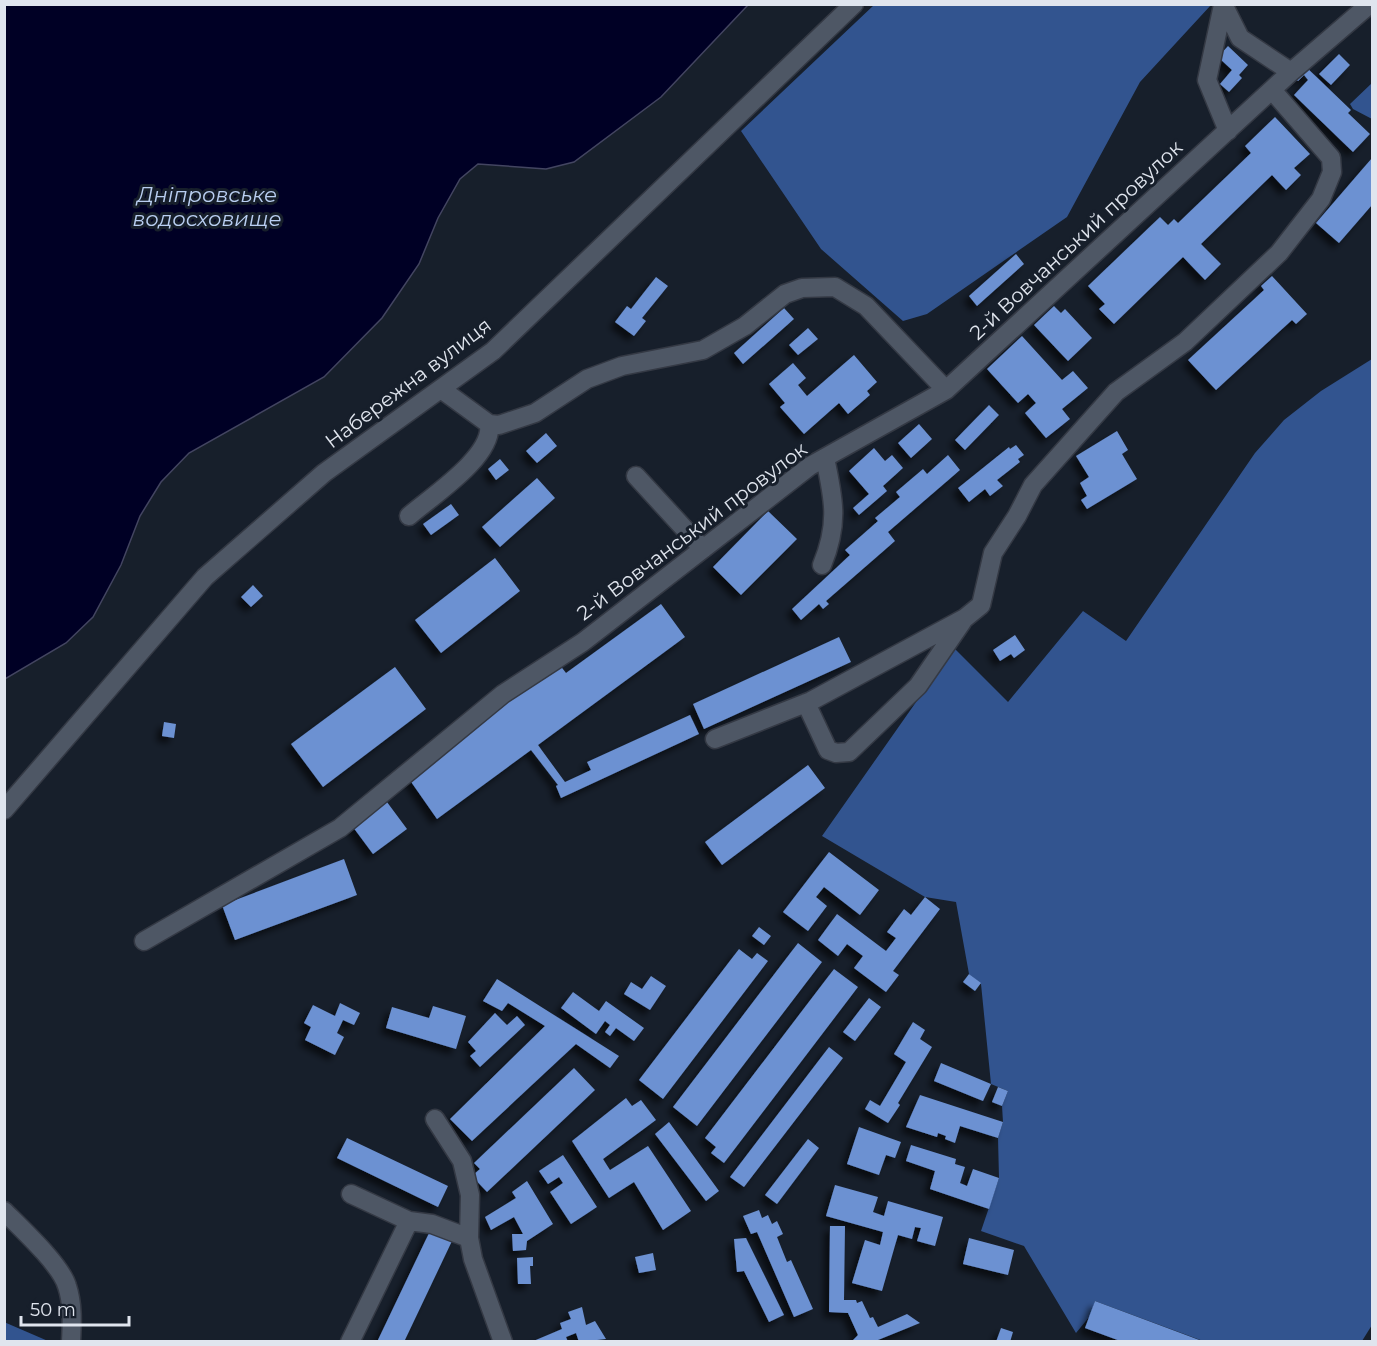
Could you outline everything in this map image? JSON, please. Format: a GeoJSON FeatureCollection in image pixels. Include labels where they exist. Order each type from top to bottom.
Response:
{"type":"FeatureCollection","features":[{"type":"Feature","properties":{"kind":"street","name":"Набережна вулиця"},"geometry":{"type":"LineString","coordinates":[[4,810],[205,577],[324,473],[493,351],[854,4]]}},
{"type":"Feature","properties":{"kind":"street","name":"2-й Вовчанський провулок"},"geometry":{"type":"LineString","coordinates":[[144,941],[340,828],[503,694],[583,642],[810,466],[946,390],[1291,72],[1370,4]]}},
{"type":"Feature","properties":{"kind":"street"},"geometry":{"type":"LineString","coordinates":[[1222,5],[1240,38],[1291,72]]}},
{"type":"Feature","properties":{"kind":"street"},"geometry":{"type":"LineString","coordinates":[[1222,5],[1207,80],[1228,131]]}},
{"type":"Feature","properties":{"kind":"street"},"geometry":{"type":"LineString","coordinates":[[715,739],[806,703],[965,618],[981,605],[993,553],[1033,485],[1116,392],[1185,342],[1280,253],[1321,198],[1332,172],[1331,158],[1272,90]]}},
{"type":"Feature","properties":{"kind":"street"},"geometry":{"type":"LineString","coordinates":[[441,389],[489,424],[499,425],[535,413],[587,379],[622,366],[703,350],[745,326],[785,294],[802,288],[835,286],[866,306],[946,390]]}},
{"type":"Feature","properties":{"kind":"street"},"geometry":{"type":"LineString","coordinates":[[409,516],[479,455],[489,441],[489,424]]}},
{"type":"Feature","properties":{"kind":"street"},"geometry":{"type":"LineString","coordinates":[[822,565],[833,537],[834,520],[825,458]]}},
{"type":"Feature","properties":{"kind":"street"},"geometry":{"type":"LineString","coordinates":[[636,476],[703,549]]}},
{"type":"Feature","properties":{"kind":"street"},"geometry":{"type":"LineString","coordinates":[[806,703],[828,750],[836,753],[849,752],[918,686],[965,618]]}},
{"type":"Feature","properties":{"kind":"street"},"geometry":{"type":"LineString","coordinates":[[435,1119],[462,1161],[470,1195],[469,1238],[473,1259],[503,1341]]}},
{"type":"Feature","properties":{"kind":"street"},"geometry":{"type":"LineString","coordinates":[[351,1194],[409,1221],[432,1224],[469,1238]]}},
{"type":"Feature","properties":{"kind":"street"},"geometry":{"type":"LineString","coordinates":[[4,1211],[41,1250],[67,1284],[73,1318],[71,1341]]}},
{"type":"Feature","properties":{"kind":"street"},"geometry":{"type":"LineString","coordinates":[[350,1341],[409,1221]]}},
{"type":"Feature","properties":{"kind":"shaded area"},"geometry":{"type":"Polygon","coordinates":[[[874,5],[1211,5],[1140,82],[1067,217],[927,314],[903,321],[821,249],[741,131],[874,5]]]}},
{"type":"Feature","properties":{"kind":"shaded area"},"geometry":{"type":"Polygon","coordinates":[[[1372,83],[1372,119],[1353,109],[1350,104],[1372,83]]]}},
{"type":"Feature","properties":{"kind":"shaded area"},"geometry":{"type":"Polygon","coordinates":[[[1372,359],[1372,1325],[1362,1341],[1203,1341],[1095,1301],[1090,1316],[1076,1333],[1024,1246],[981,1231],[999,1178],[998,1138],[1003,1122],[1002,1106],[1008,1091],[991,1084],[981,984],[969,974],[956,902],[925,897],[822,836],[954,648],[1008,702],[1083,611],[1126,641],[1255,453],[1284,420],[1321,391],[1372,359]]]}},
{"type":"Feature","properties":{"kind":"shaded area"},"geometry":{"type":"Polygon","coordinates":[[[4,1322],[48,1341],[5,1341],[4,1322]]]}},
{"type":"Feature","properties":{"kind":"water","name":"Дніпровське водосховище"},"geometry":{"type":"Polygon","coordinates":[[[5,4],[748,5],[661,97],[574,162],[546,169],[478,164],[460,179],[438,218],[419,264],[382,318],[324,377],[189,453],[161,482],[140,516],[121,565],[93,617],[66,643],[5,679],[5,4]]]}},
{"type":"Feature","properties":{"kind":"building"},"geometry":{"type":"Polygon","coordinates":[[[1228,46],[1248,65],[1239,75],[1242,78],[1229,92],[1220,84],[1232,70],[1218,57],[1228,46]]]}},
{"type":"Feature","properties":{"kind":"building"},"geometry":{"type":"Polygon","coordinates":[[[1339,54],[1350,65],[1331,85],[1319,74],[1339,54]]]}},
{"type":"Feature","properties":{"kind":"building"},"geometry":{"type":"Polygon","coordinates":[[[1304,65],[1351,110],[1348,113],[1370,134],[1353,152],[1294,95],[1308,80],[1304,75],[1298,81],[1293,77],[1304,65]]]}},
{"type":"Feature","properties":{"kind":"building"},"geometry":{"type":"Polygon","coordinates":[[[1275,117],[1310,154],[1294,168],[1301,175],[1286,190],[1272,175],[1201,244],[1221,264],[1205,280],[1183,257],[1114,324],[1099,309],[1105,304],[1088,286],[1160,217],[1168,225],[1174,219],[1178,223],[1251,153],[1245,146],[1275,117]]]}},
{"type":"Feature","properties":{"kind":"building"},"geometry":{"type":"Polygon","coordinates":[[[1372,158],[1372,205],[1339,243],[1316,223],[1372,158]]]}},
{"type":"Feature","properties":{"kind":"building"},"geometry":{"type":"Polygon","coordinates":[[[1016,254],[1024,264],[977,306],[969,296],[1016,254]]]}},
{"type":"Feature","properties":{"kind":"building"},"geometry":{"type":"Polygon","coordinates":[[[1272,276],[1307,314],[1296,324],[1292,320],[1216,390],[1188,360],[1264,290],[1261,286],[1272,276]]]}},
{"type":"Feature","properties":{"kind":"building"},"geometry":{"type":"Polygon","coordinates":[[[656,277],[668,286],[642,318],[646,321],[634,336],[615,322],[627,306],[631,309],[656,277]]]}},
{"type":"Feature","properties":{"kind":"building"},"geometry":{"type":"Polygon","coordinates":[[[1054,306],[1061,313],[1065,309],[1092,338],[1068,361],[1034,325],[1054,306]]]}},
{"type":"Feature","properties":{"kind":"building"},"geometry":{"type":"Polygon","coordinates":[[[784,308],[794,319],[743,364],[734,353],[784,308]]]}},
{"type":"Feature","properties":{"kind":"building"},"geometry":{"type":"Polygon","coordinates":[[[808,328],[818,339],[798,355],[789,345],[808,328]]]}},
{"type":"Feature","properties":{"kind":"building"},"geometry":{"type":"Polygon","coordinates":[[[1022,336],[1062,380],[1073,371],[1088,388],[1062,409],[1070,419],[1046,438],[1025,413],[1036,403],[1028,394],[1018,403],[987,369],[1022,336]]]}},
{"type":"Feature","properties":{"kind":"building"},"geometry":{"type":"Polygon","coordinates":[[[854,355],[877,382],[867,391],[870,395],[848,414],[839,403],[804,434],[780,407],[785,403],[769,384],[793,363],[806,378],[798,385],[807,396],[854,355]]]}},
{"type":"Feature","properties":{"kind":"building"},"geometry":{"type":"Polygon","coordinates":[[[989,405],[999,415],[965,450],[955,440],[989,405]]]}},
{"type":"Feature","properties":{"kind":"building"},"geometry":{"type":"Polygon","coordinates":[[[919,424],[932,439],[911,458],[898,443],[919,424]]]}},
{"type":"Feature","properties":{"kind":"building"},"geometry":{"type":"Polygon","coordinates":[[[1117,431],[1128,450],[1122,454],[1137,479],[1087,509],[1081,500],[1087,496],[1080,483],[1089,477],[1076,456],[1117,431]]]}},
{"type":"Feature","properties":{"kind":"building"},"geometry":{"type":"Polygon","coordinates":[[[546,433],[557,446],[537,463],[526,451],[546,433]]]}},
{"type":"Feature","properties":{"kind":"building"},"geometry":{"type":"Polygon","coordinates":[[[1016,445],[1024,455],[1018,459],[1020,462],[997,480],[1003,486],[990,496],[985,489],[969,502],[958,488],[1009,447],[1010,449],[1016,445]]]}},
{"type":"Feature","properties":{"kind":"building"},"geometry":{"type":"Polygon","coordinates":[[[874,448],[885,461],[892,455],[903,468],[883,486],[887,491],[859,515],[853,508],[869,494],[849,471],[874,448]]]}},
{"type":"Feature","properties":{"kind":"building"},"geometry":{"type":"Polygon","coordinates":[[[948,455],[960,470],[888,532],[895,541],[826,601],[829,604],[823,609],[819,604],[801,620],[792,609],[850,555],[845,550],[878,521],[875,518],[900,497],[896,492],[923,469],[927,474],[948,455]]]}},
{"type":"Feature","properties":{"kind":"building"},"geometry":{"type":"Polygon","coordinates":[[[500,459],[509,470],[496,480],[488,469],[500,459]]]}},
{"type":"Feature","properties":{"kind":"building"},"geometry":{"type":"Polygon","coordinates":[[[537,478],[555,498],[500,547],[482,527],[537,478]]]}},
{"type":"Feature","properties":{"kind":"building"},"geometry":{"type":"Polygon","coordinates":[[[451,504],[459,515],[431,535],[423,524],[451,504]]]}},
{"type":"Feature","properties":{"kind":"building"},"geometry":{"type":"Polygon","coordinates":[[[768,511],[797,539],[741,595],[713,567],[768,511]]]}},
{"type":"Feature","properties":{"kind":"building"},"geometry":{"type":"Polygon","coordinates":[[[495,558],[520,591],[441,653],[415,620],[495,558]]]}},
{"type":"Feature","properties":{"kind":"building"},"geometry":{"type":"Polygon","coordinates":[[[253,585],[263,596],[251,607],[241,597],[253,585]]]}},
{"type":"Feature","properties":{"kind":"building"},"geometry":{"type":"Polygon","coordinates":[[[661,604],[685,637],[538,745],[565,782],[591,770],[587,762],[690,715],[699,734],[561,798],[556,786],[558,785],[531,750],[437,819],[407,776],[556,660],[566,673],[661,604]]]}},
{"type":"Feature","properties":{"kind":"building"},"geometry":{"type":"Polygon","coordinates":[[[1015,635],[1025,650],[1014,658],[1011,654],[1000,661],[993,650],[1015,635]]]}},
{"type":"Feature","properties":{"kind":"building"},"geometry":{"type":"Polygon","coordinates":[[[839,637],[851,662],[704,729],[693,704],[839,637]]]}},
{"type":"Feature","properties":{"kind":"building"},"geometry":{"type":"Polygon","coordinates":[[[395,667],[426,709],[323,787],[291,744],[395,667]]]}},
{"type":"Feature","properties":{"kind":"building"},"geometry":{"type":"Polygon","coordinates":[[[164,722],[176,724],[174,738],[162,736],[164,722]]]}},
{"type":"Feature","properties":{"kind":"building"},"geometry":{"type":"Polygon","coordinates":[[[808,765],[825,788],[722,865],[705,842],[808,765]]]}},
{"type":"Feature","properties":{"kind":"building"},"geometry":{"type":"Polygon","coordinates":[[[384,798],[407,829],[373,854],[350,823],[384,798]]]}},
{"type":"Feature","properties":{"kind":"building"},"geometry":{"type":"Polygon","coordinates":[[[829,852],[879,890],[860,915],[824,887],[816,897],[827,906],[808,931],[783,912],[829,852]]]}},
{"type":"Feature","properties":{"kind":"building"},"geometry":{"type":"Polygon","coordinates":[[[344,859],[357,895],[235,940],[222,905],[344,859]]]}},
{"type":"Feature","properties":{"kind":"building"},"geometry":{"type":"Polygon","coordinates":[[[925,897],[940,909],[893,971],[899,975],[886,992],[854,968],[863,956],[847,944],[838,956],[818,940],[837,914],[886,951],[896,938],[887,932],[904,909],[911,915],[925,897]]]}},
{"type":"Feature","properties":{"kind":"building"},"geometry":{"type":"Polygon","coordinates":[[[759,927],[771,936],[764,945],[752,936],[759,927]]]}},
{"type":"Feature","properties":{"kind":"building"},"geometry":{"type":"Polygon","coordinates":[[[798,943],[822,962],[697,1126],[673,1107],[798,943]]]}},
{"type":"Feature","properties":{"kind":"building"},"geometry":{"type":"Polygon","coordinates":[[[739,949],[752,959],[757,953],[768,961],[663,1099],[639,1080],[739,949]]]}},
{"type":"Feature","properties":{"kind":"building"},"geometry":{"type":"Polygon","coordinates":[[[834,969],[858,987],[724,1163],[711,1153],[716,1147],[705,1138],[834,969]]]}},
{"type":"Feature","properties":{"kind":"building"},"geometry":{"type":"Polygon","coordinates":[[[969,974],[981,983],[975,991],[963,982],[969,974]]]}},
{"type":"Feature","properties":{"kind":"building"},"geometry":{"type":"Polygon","coordinates":[[[651,976],[666,986],[650,1010],[624,994],[631,982],[642,989],[651,976]]]}},
{"type":"Feature","properties":{"kind":"building"},"geometry":{"type":"Polygon","coordinates":[[[497,979],[619,1056],[610,1068],[576,1044],[472,1141],[450,1119],[545,1026],[508,1003],[502,1011],[483,1001],[497,979]]]}},
{"type":"Feature","properties":{"kind":"building"},"geometry":{"type":"Polygon","coordinates":[[[573,992],[599,1011],[606,1001],[644,1028],[634,1041],[616,1028],[610,1036],[605,1032],[610,1025],[605,1021],[596,1034],[561,1008],[573,992]]]}},
{"type":"Feature","properties":{"kind":"building"},"geometry":{"type":"Polygon","coordinates":[[[869,998],[881,1007],[855,1041],[843,1032],[869,998]]]}},
{"type":"Feature","properties":{"kind":"building"},"geometry":{"type":"Polygon","coordinates":[[[340,1003],[360,1013],[354,1025],[343,1020],[337,1033],[344,1037],[335,1055],[305,1040],[311,1027],[304,1023],[313,1005],[335,1016],[340,1003]]]}},
{"type":"Feature","properties":{"kind":"building"},"geometry":{"type":"Polygon","coordinates":[[[433,1006],[466,1016],[456,1049],[386,1028],[392,1007],[429,1018],[433,1006]]]}},
{"type":"Feature","properties":{"kind":"building"},"geometry":{"type":"Polygon","coordinates":[[[495,1013],[507,1025],[517,1016],[525,1025],[480,1067],[470,1056],[476,1051],[468,1042],[495,1013]]]}},
{"type":"Feature","properties":{"kind":"building"},"geometry":{"type":"Polygon","coordinates":[[[913,1022],[925,1030],[920,1039],[932,1047],[888,1123],[865,1109],[870,1100],[880,1106],[906,1062],[894,1054],[913,1022]]]}},
{"type":"Feature","properties":{"kind":"building"},"geometry":{"type":"Polygon","coordinates":[[[829,1047],[843,1058],[744,1187],[730,1177],[829,1047]]]}},
{"type":"Feature","properties":{"kind":"building"},"geometry":{"type":"Polygon","coordinates":[[[941,1063],[991,1084],[983,1101],[934,1081],[941,1063]]]}},
{"type":"Feature","properties":{"kind":"building"},"geometry":{"type":"Polygon","coordinates":[[[574,1068],[595,1090],[487,1192],[472,1176],[480,1169],[474,1163],[574,1068]]]}},
{"type":"Feature","properties":{"kind":"building"},"geometry":{"type":"Polygon","coordinates":[[[998,1087],[1008,1091],[1002,1106],[992,1102],[998,1087]]]}},
{"type":"Feature","properties":{"kind":"building"},"geometry":{"type":"Polygon","coordinates":[[[920,1095],[1003,1122],[998,1138],[960,1126],[955,1143],[938,1133],[937,1137],[906,1127],[920,1095]]]}},
{"type":"Feature","properties":{"kind":"building"},"geometry":{"type":"Polygon","coordinates":[[[626,1098],[632,1106],[641,1100],[656,1120],[603,1159],[610,1170],[648,1146],[691,1211],[663,1230],[634,1182],[609,1198],[572,1141],[626,1098]]]}},
{"type":"Feature","properties":{"kind":"building"},"geometry":{"type":"Polygon","coordinates":[[[669,1122],[719,1191],[706,1201],[655,1134],[669,1122]]]}},
{"type":"Feature","properties":{"kind":"building"},"geometry":{"type":"Polygon","coordinates":[[[859,1127],[901,1142],[895,1158],[886,1155],[879,1175],[847,1164],[859,1127]]]}},
{"type":"Feature","properties":{"kind":"building"},"geometry":{"type":"Polygon","coordinates":[[[347,1138],[448,1186],[438,1207],[337,1158],[347,1138]]]}},
{"type":"Feature","properties":{"kind":"building"},"geometry":{"type":"Polygon","coordinates":[[[808,1139],[819,1148],[777,1204],[765,1195],[808,1139]]]}},
{"type":"Feature","properties":{"kind":"building"},"geometry":{"type":"Polygon","coordinates":[[[911,1145],[956,1159],[955,1164],[965,1167],[960,1183],[967,1186],[973,1169],[999,1178],[989,1209],[930,1189],[935,1171],[906,1161],[911,1145]]]}},
{"type":"Feature","properties":{"kind":"building"},"geometry":{"type":"Polygon","coordinates":[[[563,1155],[597,1207],[571,1224],[550,1192],[563,1183],[559,1177],[548,1184],[539,1171],[563,1155]]]}},
{"type":"Feature","properties":{"kind":"building"},"geometry":{"type":"Polygon","coordinates":[[[527,1181],[553,1224],[527,1241],[526,1250],[513,1251],[512,1234],[523,1234],[514,1217],[491,1230],[485,1217],[516,1198],[512,1192],[527,1181]]]}},
{"type":"Feature","properties":{"kind":"building"},"geometry":{"type":"Polygon","coordinates":[[[835,1185],[878,1197],[873,1212],[884,1216],[888,1201],[943,1217],[935,1246],[917,1241],[921,1228],[915,1227],[912,1239],[898,1235],[882,1291],[852,1283],[865,1240],[880,1245],[883,1232],[826,1216],[835,1185]]]}},
{"type":"Feature","properties":{"kind":"building"},"geometry":{"type":"Polygon","coordinates":[[[759,1210],[762,1218],[768,1215],[772,1224],[777,1221],[783,1234],[777,1237],[787,1262],[791,1260],[813,1309],[794,1317],[757,1232],[751,1234],[743,1216],[759,1210]]]}},
{"type":"Feature","properties":{"kind":"building"},"geometry":{"type":"Polygon","coordinates":[[[830,1226],[845,1226],[844,1300],[856,1300],[857,1303],[862,1301],[870,1318],[873,1317],[878,1327],[907,1314],[920,1323],[873,1342],[851,1342],[858,1335],[848,1313],[829,1312],[830,1226]]]}},
{"type":"Feature","properties":{"kind":"building"},"geometry":{"type":"Polygon","coordinates":[[[430,1231],[452,1241],[404,1342],[377,1342],[430,1231]]]}},
{"type":"Feature","properties":{"kind":"building"},"geometry":{"type":"Polygon","coordinates":[[[746,1238],[784,1315],[769,1322],[744,1271],[737,1272],[734,1239],[746,1238]]]}},
{"type":"Feature","properties":{"kind":"building"},"geometry":{"type":"Polygon","coordinates":[[[969,1238],[1014,1250],[1008,1275],[963,1264],[969,1238]]]}},
{"type":"Feature","properties":{"kind":"building"},"geometry":{"type":"Polygon","coordinates":[[[653,1253],[656,1270],[639,1273],[635,1257],[653,1253]]]}},
{"type":"Feature","properties":{"kind":"building"},"geometry":{"type":"Polygon","coordinates":[[[533,1257],[533,1266],[530,1266],[531,1284],[518,1284],[517,1258],[533,1257]]]}},
{"type":"Feature","properties":{"kind":"building"},"geometry":{"type":"Polygon","coordinates":[[[1095,1301],[1202,1342],[1123,1342],[1085,1328],[1095,1301]]]}},
{"type":"Feature","properties":{"kind":"building"},"geometry":{"type":"Polygon","coordinates":[[[582,1307],[586,1325],[595,1321],[606,1339],[579,1342],[576,1333],[566,1337],[568,1342],[531,1342],[562,1329],[560,1323],[571,1319],[568,1312],[582,1307]]]}},
{"type":"Feature","properties":{"kind":"building"},"geometry":{"type":"Polygon","coordinates":[[[1001,1328],[1013,1332],[1010,1342],[996,1342],[1001,1328]]]}}]}
